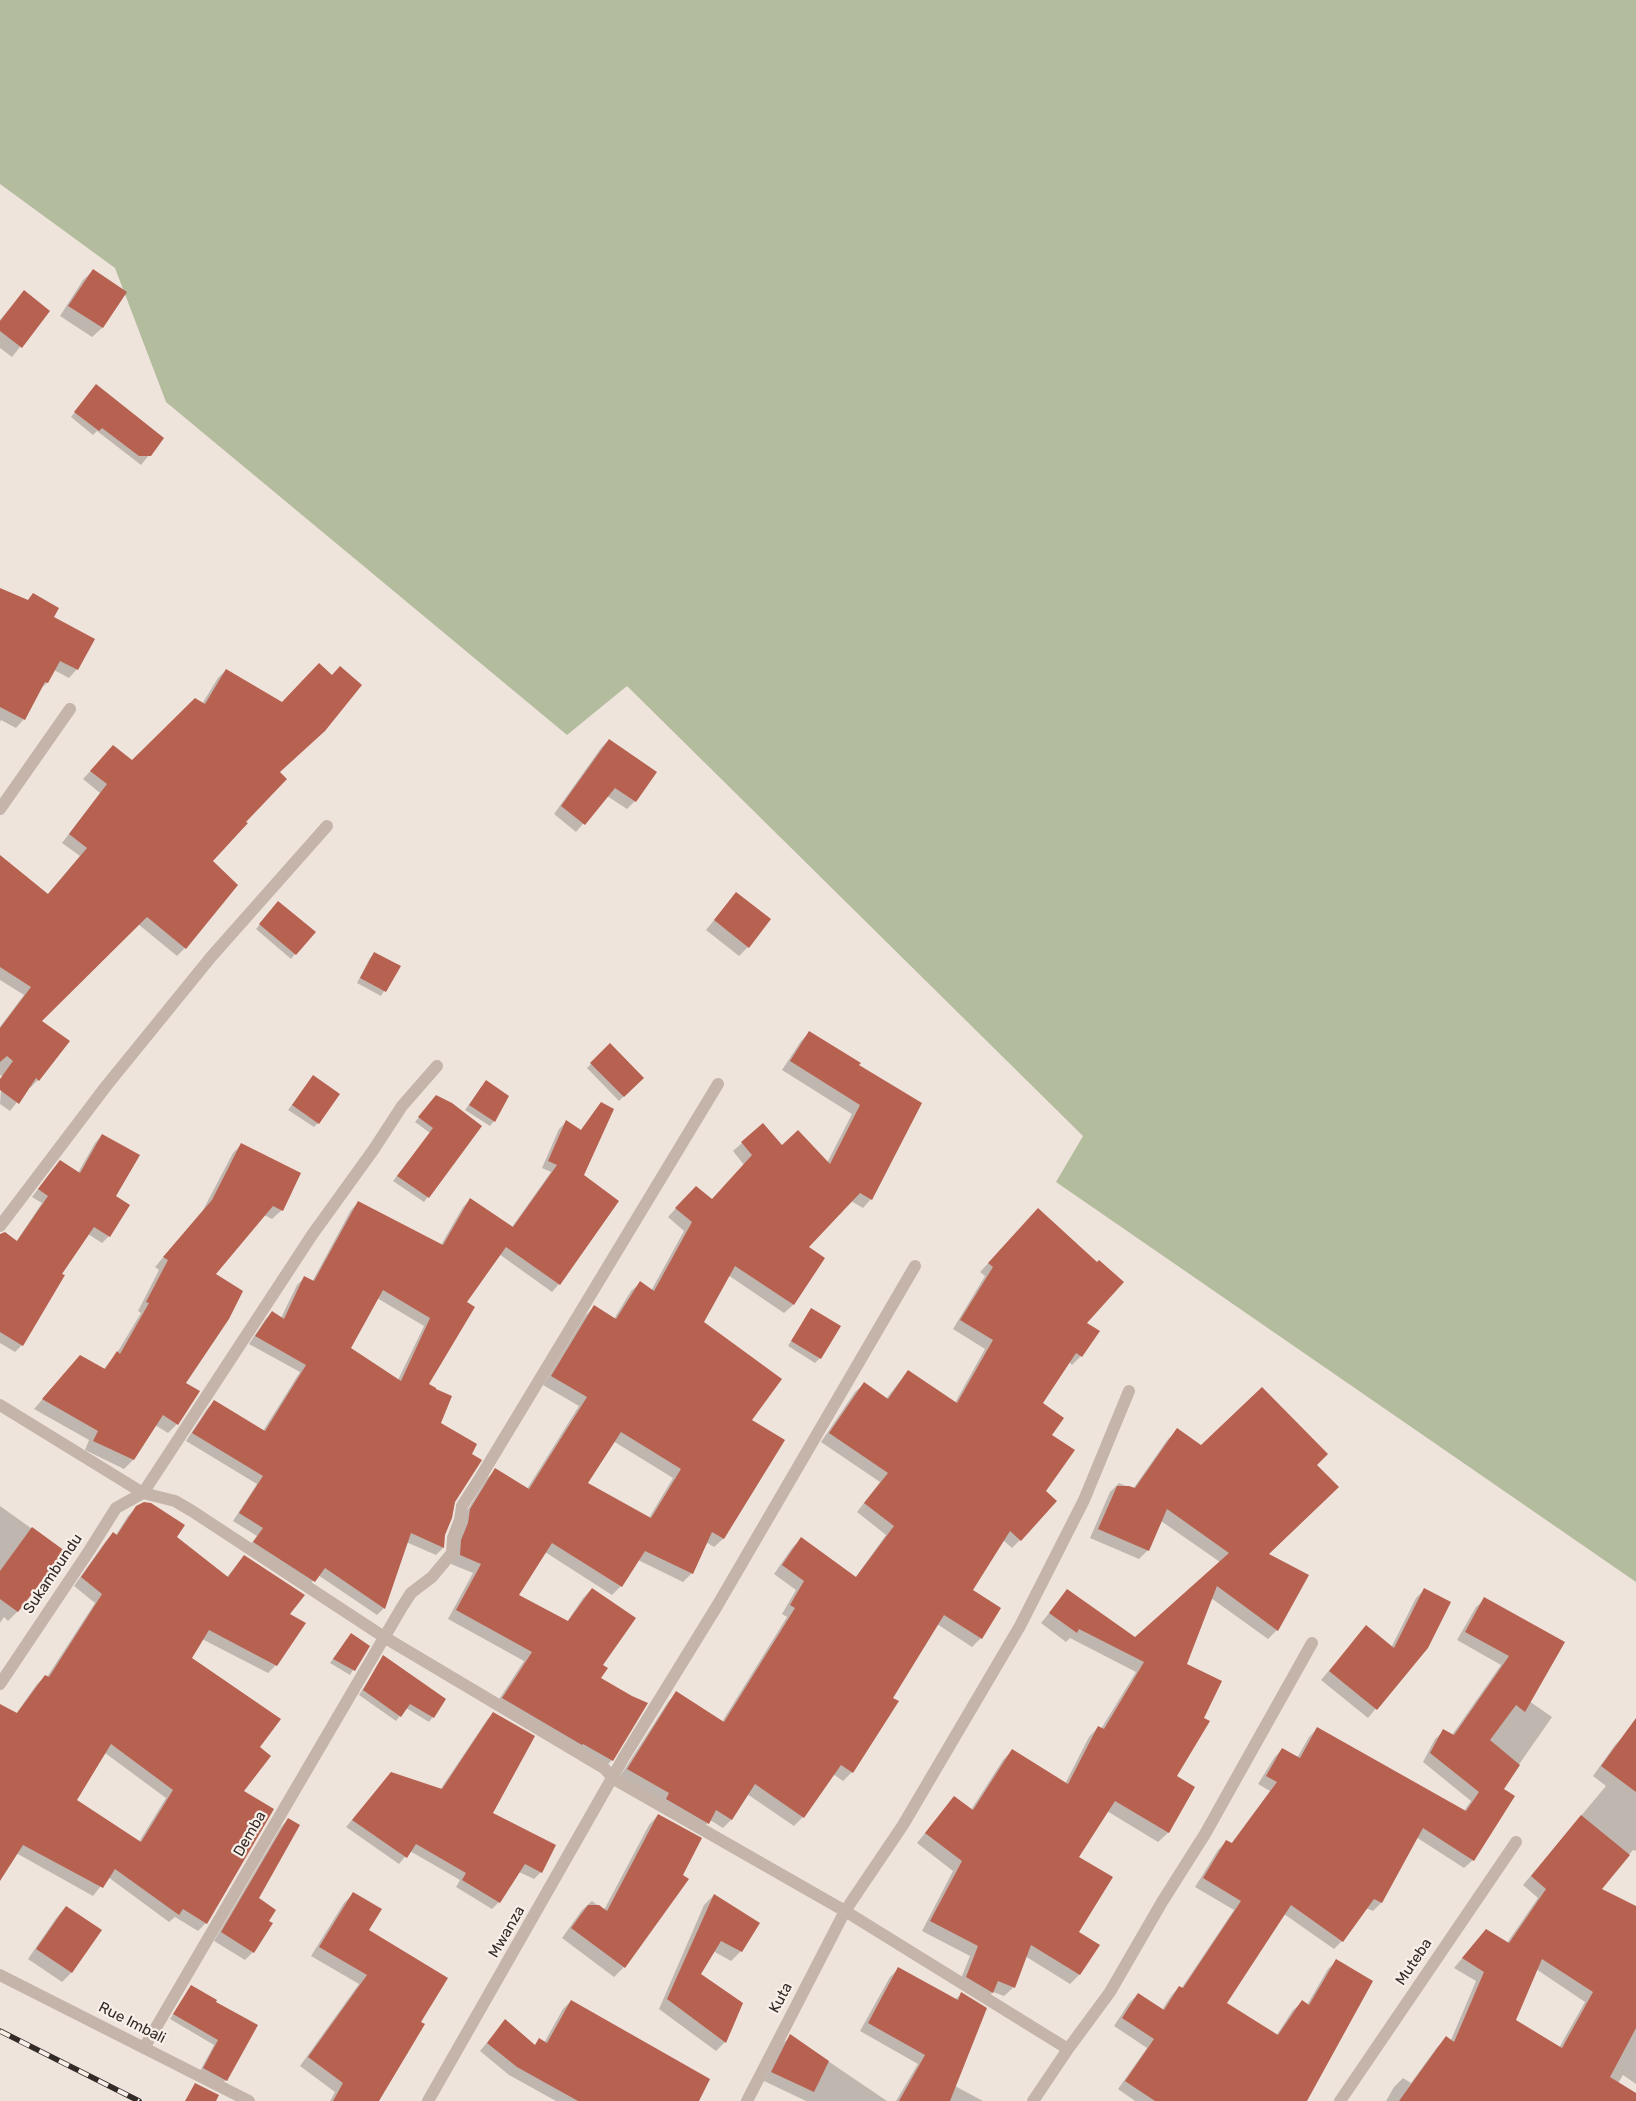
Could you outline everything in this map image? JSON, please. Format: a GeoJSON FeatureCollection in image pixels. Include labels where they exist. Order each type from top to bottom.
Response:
{"type":"FeatureCollection","features":[{"type":"Feature","properties":{"kind":"street"},"geometry":{"type":"LineString","coordinates":[[0,809],[70,709]]}},
{"type":"Feature","properties":{"kind":"street"},"geometry":{"type":"LineString","coordinates":[[0,1226],[107,1086],[199,972],[327,826]]}},
{"type":"Feature","properties":{"kind":"street"},"geometry":{"type":"LineString","coordinates":[[143,1493],[312,1235],[374,1149],[402,1106],[437,1066]]}},
{"type":"Feature","properties":{"kind":"street","name":"Demba"},"geometry":{"type":"LineString","coordinates":[[144,2048],[411,1593],[432,1576],[452,1553],[453,1538],[460,1520],[462,1506],[718,1084]]}},
{"type":"Feature","properties":{"kind":"street","name":"Mwanza"},"geometry":{"type":"LineString","coordinates":[[428,2101],[614,1779],[624,1757],[716,1606],[915,1266]]}},
{"type":"Feature","properties":{"kind":"street","name":"Kuta"},"geometry":{"type":"LineString","coordinates":[[747,2101],[845,1911],[903,1825],[1020,1626],[1084,1500],[1129,1391]]}},
{"type":"Feature","properties":{"kind":"street"},"geometry":{"type":"LineString","coordinates":[[0,1405],[143,1493],[175,1502],[192,1511],[384,1637],[604,1768],[614,1779],[845,1911],[1068,2049]]}},
{"type":"Feature","properties":{"kind":"street","name":"Sukambundu"},"geometry":{"type":"LineString","coordinates":[[0,1684],[116,1508],[143,1493]]}},
{"type":"Feature","properties":{"kind":"street"},"geometry":{"type":"LineString","coordinates":[[1033,2101],[1110,1992],[1162,1902],[1205,1834],[1312,1643]]}},
{"type":"Feature","properties":{"kind":"street","name":"Muteba"},"geometry":{"type":"LineString","coordinates":[[1340,2101],[1516,1842]]}},
{"type":"Feature","properties":{"kind":"street","name":"Rue Imbali"},"geometry":{"type":"LineString","coordinates":[[0,1975],[249,2101]]}},
{"type":"Feature","properties":{"kind":"green space"},"geometry":{"type":"Polygon","coordinates":[[[0,0],[1636,0],[1636,1582],[1056,1182],[1083,1136],[627,686],[567,735],[166,402],[115,268],[0,184],[0,0]]]}},
{"type":"Feature","properties":{"kind":"building"},"geometry":{"type":"Polygon","coordinates":[[[93,269],[127,292],[103,328],[68,306],[93,269]]]}},
{"type":"Feature","properties":{"kind":"building"},"geometry":{"type":"Polygon","coordinates":[[[24,290],[50,311],[22,348],[0,331],[0,321],[24,290]]]}},
{"type":"Feature","properties":{"kind":"building"},"geometry":{"type":"Polygon","coordinates":[[[96,384],[164,438],[151,456],[139,456],[102,428],[99,431],[74,412],[96,384]]]}},
{"type":"Feature","properties":{"kind":"building"},"geometry":{"type":"Polygon","coordinates":[[[0,588],[28,600],[33,593],[59,608],[54,617],[95,639],[78,670],[60,661],[48,683],[45,682],[25,720],[0,707],[0,588]]]}},
{"type":"Feature","properties":{"kind":"building"},"geometry":{"type":"Polygon","coordinates":[[[319,663],[332,675],[340,666],[362,685],[325,731],[280,772],[287,779],[246,822],[248,823],[213,861],[238,885],[186,949],[147,917],[42,1021],[70,1041],[39,1081],[36,1078],[19,1104],[0,1090],[0,1079],[13,1061],[7,1056],[0,1062],[0,1028],[31,987],[0,967],[0,855],[48,894],[87,848],[69,834],[107,784],[90,771],[113,745],[132,760],[195,698],[205,704],[226,669],[282,702],[319,663]]]}},
{"type":"Feature","properties":{"kind":"building"},"geometry":{"type":"Polygon","coordinates":[[[609,739],[657,772],[636,802],[615,788],[585,825],[561,806],[609,739]]]}},
{"type":"Feature","properties":{"kind":"building"},"geometry":{"type":"Polygon","coordinates":[[[736,892],[771,919],[749,948],[714,920],[736,892]]]}},
{"type":"Feature","properties":{"kind":"building"},"geometry":{"type":"Polygon","coordinates":[[[278,901],[316,932],[296,955],[259,924],[278,901]]]}},
{"type":"Feature","properties":{"kind":"building"},"geometry":{"type":"Polygon","coordinates":[[[374,952],[401,966],[386,992],[360,978],[374,952]]]}},
{"type":"Feature","properties":{"kind":"building"},"geometry":{"type":"Polygon","coordinates":[[[809,1031],[861,1063],[859,1065],[922,1103],[872,1200],[860,1193],[809,1247],[825,1258],[794,1305],[735,1266],[704,1322],[782,1379],[752,1420],[785,1440],[724,1539],[712,1532],[693,1574],[645,1551],[622,1587],[552,1543],[519,1595],[568,1621],[592,1588],[636,1618],[603,1665],[608,1668],[601,1678],[648,1703],[613,1761],[502,1698],[532,1652],[456,1610],[481,1564],[460,1555],[461,1540],[468,1523],[470,1509],[495,1468],[529,1489],[587,1397],[551,1376],[594,1305],[616,1319],[640,1281],[654,1291],[692,1222],[675,1208],[696,1186],[712,1199],[752,1155],[741,1142],[763,1123],[782,1145],[798,1130],[830,1164],[860,1105],[790,1061],[809,1031]],[[621,1432],[588,1483],[651,1518],[681,1469],[621,1432]]]}},
{"type":"Feature","properties":{"kind":"building"},"geometry":{"type":"Polygon","coordinates":[[[610,1043],[644,1078],[624,1097],[590,1063],[610,1043]]]}},
{"type":"Feature","properties":{"kind":"building"},"geometry":{"type":"Polygon","coordinates":[[[313,1075],[340,1094],[319,1124],[292,1105],[313,1075]]]}},
{"type":"Feature","properties":{"kind":"building"},"geometry":{"type":"Polygon","coordinates":[[[486,1080],[509,1096],[495,1122],[469,1105],[486,1080]]]}},
{"type":"Feature","properties":{"kind":"building"},"geometry":{"type":"Polygon","coordinates":[[[436,1095],[452,1103],[482,1126],[429,1198],[397,1176],[433,1128],[418,1117],[436,1095]]]}},
{"type":"Feature","properties":{"kind":"building"},"geometry":{"type":"Polygon","coordinates":[[[601,1102],[614,1109],[584,1175],[619,1201],[560,1285],[506,1247],[467,1302],[475,1307],[429,1384],[452,1396],[441,1423],[477,1444],[472,1454],[482,1460],[455,1502],[452,1518],[445,1535],[444,1548],[411,1533],[385,1609],[325,1568],[315,1582],[253,1542],[263,1528],[239,1513],[263,1476],[192,1433],[214,1400],[265,1431],[306,1365],[255,1336],[272,1311],[284,1319],[304,1276],[314,1281],[358,1201],[443,1245],[470,1198],[513,1227],[557,1165],[548,1161],[566,1120],[581,1130],[601,1102]],[[383,1290],[351,1348],[401,1381],[430,1318],[383,1290]]]}},
{"type":"Feature","properties":{"kind":"building"},"geometry":{"type":"Polygon","coordinates":[[[102,1134],[140,1155],[116,1196],[130,1205],[110,1237],[94,1227],[62,1274],[65,1275],[23,1346],[0,1332],[0,1234],[5,1232],[17,1241],[48,1196],[38,1189],[60,1160],[80,1173],[102,1134]]]}},
{"type":"Feature","properties":{"kind":"building"},"geometry":{"type":"Polygon","coordinates":[[[241,1143],[301,1173],[283,1211],[273,1206],[216,1274],[243,1291],[229,1319],[186,1383],[200,1391],[178,1425],[163,1415],[134,1460],[93,1441],[98,1431],[42,1399],[80,1355],[105,1369],[117,1351],[120,1354],[149,1303],[146,1302],[168,1260],[163,1257],[212,1200],[241,1143]]]}},
{"type":"Feature","properties":{"kind":"building"},"geometry":{"type":"Polygon","coordinates":[[[1038,1208],[1097,1262],[1099,1260],[1124,1282],[1087,1323],[1100,1331],[1082,1357],[1076,1353],[1043,1403],[1064,1418],[1052,1435],[1075,1450],[1046,1491],[1057,1501],[1021,1541],[1010,1531],[973,1590],[1001,1608],[982,1639],[944,1615],[893,1698],[899,1701],[853,1773],[841,1765],[804,1818],[755,1784],[732,1820],[716,1810],[709,1824],[666,1799],[669,1793],[627,1769],[676,1691],[724,1722],[795,1608],[790,1605],[804,1581],[782,1565],[801,1537],[856,1577],[894,1526],[864,1503],[888,1473],[829,1433],[864,1382],[888,1399],[908,1370],[957,1403],[993,1340],[960,1320],[993,1267],[988,1263],[1038,1208]]]}},
{"type":"Feature","properties":{"kind":"building"},"geometry":{"type":"Polygon","coordinates":[[[811,1308],[841,1326],[821,1359],[791,1341],[811,1308]]]}},
{"type":"Feature","properties":{"kind":"building"},"geometry":{"type":"Polygon","coordinates":[[[1262,1387],[1328,1454],[1317,1465],[1339,1487],[1269,1554],[1309,1575],[1278,1631],[1217,1586],[1187,1664],[1222,1681],[1204,1718],[1210,1721],[1177,1776],[1195,1787],[1169,1833],[1115,1801],[1079,1857],[1113,1877],[1079,1932],[1100,1945],[1080,1975],[1031,1945],[1015,1988],[998,1981],[993,1993],[966,1977],[978,1946],[930,1921],[962,1861],[925,1833],[954,1796],[973,1810],[1012,1749],[1068,1784],[1098,1726],[1104,1729],[1144,1662],[1079,1629],[1077,1633],[1049,1613],[1067,1589],[1135,1637],[1229,1553],[1167,1509],[1149,1551],[1098,1529],[1117,1486],[1135,1488],[1177,1428],[1201,1445],[1262,1387]]]}},
{"type":"Feature","properties":{"kind":"building"},"geometry":{"type":"Polygon","coordinates":[[[144,1502],[151,1503],[185,1525],[177,1537],[228,1577],[244,1555],[305,1595],[290,1614],[306,1623],[277,1666],[209,1630],[192,1658],[281,1719],[260,1747],[271,1756],[244,1791],[274,1809],[207,1924],[183,1909],[179,1915],[115,1869],[103,1888],[23,1845],[0,1881],[0,1704],[17,1713],[45,1675],[49,1677],[102,1594],[81,1577],[113,1532],[117,1535],[136,1506],[144,1502]],[[111,1744],[77,1800],[141,1842],[173,1790],[111,1744]]]}},
{"type":"Feature","properties":{"kind":"building"},"geometry":{"type":"Polygon","coordinates":[[[32,1527],[65,1551],[18,1612],[0,1599],[0,1571],[32,1527]]]}},
{"type":"Feature","properties":{"kind":"building"},"geometry":{"type":"Polygon","coordinates":[[[1424,1588],[1451,1602],[1428,1648],[1377,1710],[1329,1671],[1366,1625],[1394,1648],[1424,1588]]]}},
{"type":"Feature","properties":{"kind":"building"},"geometry":{"type":"Polygon","coordinates":[[[1484,1597],[1565,1642],[1525,1712],[1516,1705],[1490,1740],[1520,1765],[1504,1789],[1515,1796],[1474,1861],[1423,1828],[1382,1903],[1374,1899],[1343,1942],[1291,1905],[1227,2003],[1278,2035],[1302,2000],[1309,2005],[1336,1959],[1373,1981],[1307,2101],[1155,2101],[1125,2081],[1154,2039],[1122,2018],[1138,1993],[1164,2010],[1179,1986],[1183,1988],[1241,1901],[1203,1878],[1226,1840],[1232,1843],[1277,1782],[1266,1776],[1282,1748],[1300,1758],[1317,1727],[1466,1811],[1479,1792],[1430,1753],[1443,1729],[1454,1735],[1509,1656],[1465,1632],[1484,1597]]]}},
{"type":"Feature","properties":{"kind":"building"},"geometry":{"type":"Polygon","coordinates":[[[351,1633],[370,1646],[355,1671],[333,1659],[351,1633]]]}},
{"type":"Feature","properties":{"kind":"building"},"geometry":{"type":"Polygon","coordinates":[[[383,1655],[446,1699],[434,1718],[410,1704],[401,1717],[363,1690],[383,1655]]]}},
{"type":"Feature","properties":{"kind":"building"},"geometry":{"type":"Polygon","coordinates":[[[493,1712],[535,1736],[493,1813],[556,1845],[542,1873],[525,1864],[500,1903],[462,1880],[466,1873],[416,1844],[407,1858],[352,1820],[391,1772],[442,1789],[493,1712]]]}},
{"type":"Feature","properties":{"kind":"building"},"geometry":{"type":"Polygon","coordinates":[[[1636,1718],[1636,1792],[1601,1766],[1636,1718]]]}},
{"type":"Feature","properties":{"kind":"building"},"geometry":{"type":"Polygon","coordinates":[[[658,1814],[702,1838],[683,1875],[689,1879],[625,1968],[571,1928],[588,1905],[599,1905],[607,1911],[658,1814]]]}},
{"type":"Feature","properties":{"kind":"building"},"geometry":{"type":"Polygon","coordinates":[[[1581,1815],[1630,1855],[1602,1889],[1636,1906],[1636,2028],[1610,2077],[1636,2093],[1636,2101],[1399,2101],[1446,2036],[1454,2042],[1484,1972],[1462,1958],[1486,1929],[1509,1943],[1546,1889],[1531,1876],[1581,1815]],[[1542,1959],[1516,2020],[1562,2048],[1593,1992],[1542,1959]]]}},
{"type":"Feature","properties":{"kind":"building"},"geometry":{"type":"Polygon","coordinates":[[[288,1818],[300,1825],[259,1898],[276,1910],[269,1921],[273,1923],[254,1953],[221,1932],[288,1818]]]}},
{"type":"Feature","properties":{"kind":"building"},"geometry":{"type":"Polygon","coordinates":[[[353,1892],[382,1909],[369,1930],[448,1978],[421,2022],[425,2024],[379,2101],[333,2101],[343,2083],[308,2057],[367,1975],[319,1947],[353,1892]]]}},
{"type":"Feature","properties":{"kind":"building"},"geometry":{"type":"Polygon","coordinates":[[[714,1894],[760,1923],[742,1952],[721,1941],[701,1974],[743,2003],[726,2043],[667,1999],[714,1894]]]}},
{"type":"Feature","properties":{"kind":"building"},"geometry":{"type":"Polygon","coordinates":[[[66,1906],[102,1930],[72,1973],[36,1949],[66,1906]]]}},
{"type":"Feature","properties":{"kind":"building"},"geometry":{"type":"Polygon","coordinates":[[[898,1967],[958,2000],[961,1992],[987,2008],[950,2101],[899,2101],[925,2055],[868,2023],[898,1967]]]}},
{"type":"Feature","properties":{"kind":"building"},"geometry":{"type":"Polygon","coordinates":[[[191,1985],[217,2000],[216,2002],[258,2025],[227,2081],[203,2068],[218,2040],[173,2014],[191,1985]]]}},
{"type":"Feature","properties":{"kind":"building"},"geometry":{"type":"Polygon","coordinates":[[[571,2000],[710,2079],[699,2101],[578,2101],[517,2067],[487,2043],[505,2019],[535,2045],[539,2038],[547,2043],[571,2000]]]}},
{"type":"Feature","properties":{"kind":"building"},"geometry":{"type":"Polygon","coordinates":[[[790,2034],[829,2061],[814,2092],[771,2072],[790,2034]]]}},
{"type":"Feature","properties":{"kind":"building"},"geometry":{"type":"Polygon","coordinates":[[[195,2083],[219,2095],[216,2101],[185,2101],[195,2083]]]}},
{"type":"Feature","properties":{"kind":"railway"},"geometry":{"type":"LineString","coordinates":[[0,2031],[139,2101]]}}]}
